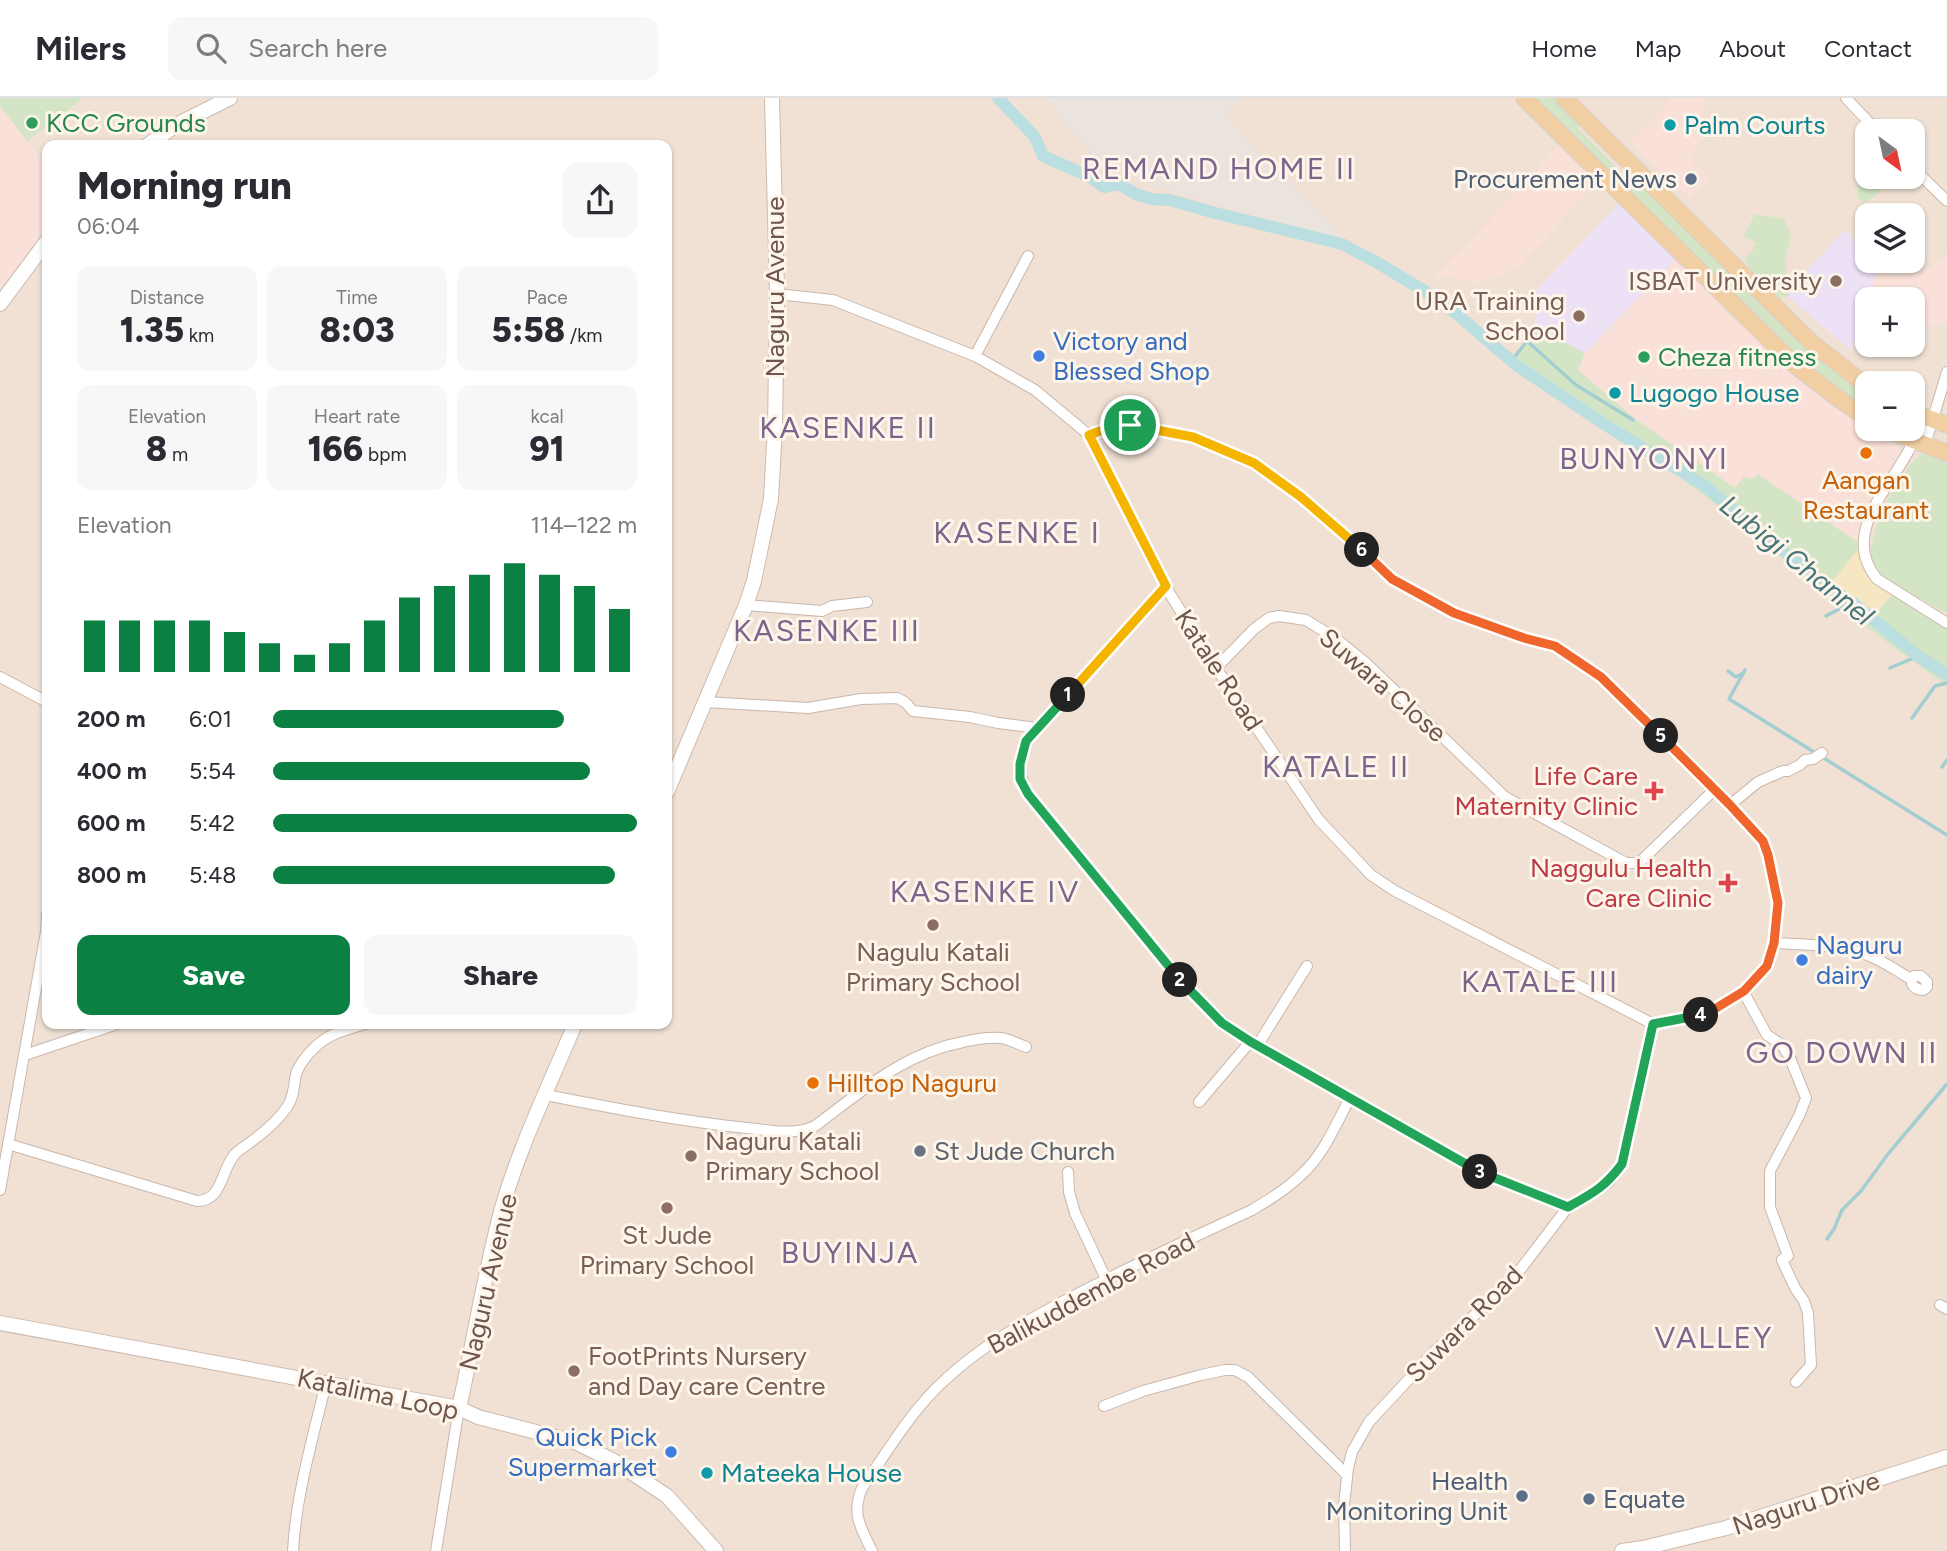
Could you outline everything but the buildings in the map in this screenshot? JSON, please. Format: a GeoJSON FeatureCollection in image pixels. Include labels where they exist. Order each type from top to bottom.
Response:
{"type":"FeatureCollection","features":[{"type":"Feature","properties":{"kind":"main road"},"geometry":{"type":"LineString","coordinates":[[1524,98],[1796,366],[1855,410]]}},
{"type":"Feature","properties":{"kind":"main road"},"geometry":{"type":"LineString","coordinates":[[1564,98],[1812,343],[1855,377]]}},
{"type":"Feature","properties":{"kind":"main road"},"geometry":{"type":"LineString","coordinates":[[1920,442],[1947,453]]}},
{"type":"Feature","properties":{"kind":"street"},"geometry":{"type":"LineString","coordinates":[[155,140],[176,125],[230,98]]}},
{"type":"Feature","properties":{"kind":"street","name":"Naguru Avenue"},"geometry":{"type":"LineString","coordinates":[[672,780],[746,605],[771,499],[777,294],[772,98]]}},
{"type":"Feature","properties":{"kind":"street"},"geometry":{"type":"LineString","coordinates":[[1846,98],[1866,119]]}},
{"type":"Feature","properties":{"kind":"street"},"geometry":{"type":"LineString","coordinates":[[1925,180],[1947,201]]}},
{"type":"Feature","properties":{"kind":"street"},"geometry":{"type":"LineString","coordinates":[[0,304],[42,248]]}},
{"type":"Feature","properties":{"kind":"street"},"geometry":{"type":"LineString","coordinates":[[975,356],[1028,256]]}},
{"type":"Feature","properties":{"kind":"street","name":"Katale Road"},"geometry":{"type":"LineString","coordinates":[[777,294],[834,300],[975,356],[1035,390],[1089,435],[1166,586],[1216,668],[1319,820],[1371,875],[1408,897],[1653,1024]]}},
{"type":"Feature","properties":{"kind":"street"},"geometry":{"type":"LineString","coordinates":[[1947,372],[1939,422],[1920,442],[1884,490],[1864,534],[1863,551],[1870,570],[1877,579],[1947,623]]}},
{"type":"Feature","properties":{"kind":"street"},"geometry":{"type":"LineString","coordinates":[[1089,435],[1111,427],[1130,425],[1150,428],[1193,437],[1254,463],[1301,497],[1368,554],[1392,579],[1454,613],[1555,646],[1601,677],[1730,805],[1763,841],[1768,855],[1778,903],[1774,943],[1767,966],[1744,991],[1713,1010],[1696,1017],[1653,1024]]}},
{"type":"Feature","properties":{"kind":"street"},"geometry":{"type":"LineString","coordinates":[[1166,586],[1026,741],[1020,764],[1020,779],[1028,794],[1148,942],[1199,1001],[1222,1023],[1254,1044],[1486,1175],[1568,1207]]}},
{"type":"Feature","properties":{"kind":"street"},"geometry":{"type":"LineString","coordinates":[[746,605],[822,611],[832,606],[867,602]]}},
{"type":"Feature","properties":{"kind":"street","name":"Suwara Close"},"geometry":{"type":"LineString","coordinates":[[1216,668],[1254,629],[1269,618],[1279,616],[1306,620],[1335,638],[1367,664],[1505,797],[1626,863],[1642,860],[1714,789]]}},
{"type":"Feature","properties":{"kind":"street"},"geometry":{"type":"LineString","coordinates":[[0,677],[42,699]]}},
{"type":"Feature","properties":{"kind":"street"},"geometry":{"type":"LineString","coordinates":[[705,702],[808,708],[860,699],[897,698],[913,711],[970,717],[1037,729]]}},
{"type":"Feature","properties":{"kind":"street"},"geometry":{"type":"LineString","coordinates":[[1730,805],[1758,782],[1788,771],[1822,753]]}},
{"type":"Feature","properties":{"kind":"street"},"geometry":{"type":"LineString","coordinates":[[1774,943],[1830,948],[1868,955],[1911,979]]}},
{"type":"Feature","properties":{"kind":"street"},"geometry":{"type":"LineString","coordinates":[[0,1190],[42,961]]}},
{"type":"Feature","properties":{"kind":"street"},"geometry":{"type":"LineString","coordinates":[[1199,1102],[1254,1044],[1307,966]]}},
{"type":"Feature","properties":{"kind":"street"},"geometry":{"type":"LineString","coordinates":[[1744,991],[1767,1035],[1782,1045],[1790,1058],[1806,1098],[1770,1171],[1770,1207],[1788,1256],[1782,1260],[1808,1313],[1811,1366],[1797,1382]]}},
{"type":"Feature","properties":{"kind":"street","name":"Suwara Road"},"geometry":{"type":"LineString","coordinates":[[1345,1551],[1344,1505],[1347,1475],[1352,1452],[1369,1422],[1436,1350],[1510,1283],[1568,1207],[1609,1182],[1622,1164],[1653,1024]]}},
{"type":"Feature","properties":{"kind":"street"},"geometry":{"type":"LineString","coordinates":[[25,1055],[102,1029]]}},
{"type":"Feature","properties":{"kind":"street"},"geometry":{"type":"LineString","coordinates":[[8,1144],[204,1201],[217,1190],[225,1168],[236,1154],[265,1131],[288,1105],[295,1090],[296,1073],[311,1051],[326,1037],[350,1029]]}},
{"type":"Feature","properties":{"kind":"street","name":"Naguru Avenue"},"geometry":{"type":"LineString","coordinates":[[436,1551],[459,1408],[503,1207],[529,1134],[573,1029]]}},
{"type":"Feature","properties":{"kind":"street"},"geometry":{"type":"LineString","coordinates":[[546,1095],[707,1124],[803,1131],[815,1126],[887,1073],[916,1056],[942,1046],[986,1038],[1004,1038],[1026,1046]]}},
{"type":"Feature","properties":{"kind":"street","name":"Balikuddembe Road"},"geometry":{"type":"LineString","coordinates":[[872,1551],[858,1521],[857,1499],[924,1400],[968,1359],[1013,1329],[1106,1279],[1252,1210],[1287,1187],[1304,1173],[1318,1156],[1350,1098]]}},
{"type":"Feature","properties":{"kind":"street"},"geometry":{"type":"LineString","coordinates":[[1068,1172],[1069,1192],[1075,1213],[1106,1279]]}},
{"type":"Feature","properties":{"kind":"street","name":"Katalima Loop"},"geometry":{"type":"LineString","coordinates":[[0,1324],[459,1408],[478,1417],[575,1442],[614,1461],[667,1496],[716,1551]]}},
{"type":"Feature","properties":{"kind":"street"},"geometry":{"type":"LineString","coordinates":[[1104,1406],[1124,1397],[1200,1375],[1235,1370],[1248,1377],[1347,1475]]}},
{"type":"Feature","properties":{"kind":"street"},"geometry":{"type":"LineString","coordinates":[[293,1551],[309,1458],[326,1383]]}},
{"type":"Feature","properties":{"kind":"street","name":"Naguru Drive"},"geometry":{"type":"LineString","coordinates":[[1622,1551],[1726,1528],[1947,1457]]}},
{"type":"Feature","properties":{"kind":"shaded area"},"geometry":{"type":"Polygon","coordinates":[[[0,98],[1947,98],[1947,1551],[0,1551],[0,98]]]}},
{"type":"Feature","properties":{"kind":"shaded area"},"geometry":{"type":"Polygon","coordinates":[[[1045,98],[1236,98],[1238,100],[1225,115],[1347,242],[1283,226],[1186,196],[1101,164],[1045,98]]]}},
{"type":"Feature","properties":{"kind":"shaded area"},"geometry":{"type":"Polygon","coordinates":[[[1672,98],[1704,98],[1700,141],[1690,160],[1709,178],[1690,199],[1630,142],[1672,98]]]}},
{"type":"Feature","properties":{"kind":"shaded area"},"geometry":{"type":"Polygon","coordinates":[[[0,105],[42,160],[42,232],[0,290],[0,105]]]}},
{"type":"Feature","properties":{"kind":"shaded area"},"geometry":{"type":"Polygon","coordinates":[[[1562,143],[1587,169],[1585,195],[1521,265],[1504,275],[1477,283],[1432,278],[1471,241],[1562,143]]]}},
{"type":"Feature","properties":{"kind":"shaded area"},"geometry":{"type":"Polygon","coordinates":[[[1627,196],[1681,254],[1585,353],[1534,327],[1537,289],[1627,196]]]}},
{"type":"Feature","properties":{"kind":"shaded area","name":"ISBAT University"},"geometry":{"type":"Polygon","coordinates":[[[1845,230],[1855,241],[1855,273],[1876,273],[1872,287],[1855,287],[1855,341],[1852,351],[1785,294],[1845,230]]]}},
{"type":"Feature","properties":{"kind":"shaded area"},"geometry":{"type":"Polygon","coordinates":[[[1681,254],[1729,302],[1723,310],[1808,377],[1820,399],[1855,421],[1855,441],[1885,441],[1902,449],[1861,525],[1862,545],[1753,479],[1736,489],[1634,418],[1578,370],[1585,353],[1681,254]]]}},
{"type":"Feature","properties":{"kind":"shaded area"},"geometry":{"type":"Polygon","coordinates":[[[1947,254],[1947,323],[1925,326],[1925,287],[1872,287],[1876,273],[1904,276],[1925,273],[1947,254]]]}},
{"type":"Feature","properties":{"kind":"green space","name":"KCC Grounds"},"geometry":{"type":"Polygon","coordinates":[[[0,98],[83,98],[27,141],[0,106],[0,98]]]}},
{"type":"Feature","properties":{"kind":"green space"},"geometry":{"type":"Polygon","coordinates":[[[1537,98],[1554,98],[1581,124],[1577,128],[1630,181],[1635,177],[1804,347],[1855,387],[1855,401],[1786,346],[1537,98]]]}},
{"type":"Feature","properties":{"kind":"green space"},"geometry":{"type":"Polygon","coordinates":[[[1858,189],[1881,189],[1865,202],[1858,199],[1858,189]]]}},
{"type":"Feature","properties":{"kind":"green space"},"geometry":{"type":"Polygon","coordinates":[[[1755,214],[1784,219],[1791,235],[1785,262],[1790,295],[1780,298],[1757,284],[1745,259],[1756,243],[1744,236],[1755,214]]]}},
{"type":"Feature","properties":{"kind":"green space"},"geometry":{"type":"Polygon","coordinates":[[[1534,327],[1585,353],[1578,370],[1634,418],[1735,488],[1744,477],[1753,479],[1758,474],[1862,545],[1825,590],[1755,533],[1656,460],[1512,360],[1528,342],[1534,327]]]}},
{"type":"Feature","properties":{"kind":"green space"},"geometry":{"type":"Polygon","coordinates":[[[1922,453],[1947,463],[1947,613],[1888,580],[1878,571],[1872,560],[1874,535],[1886,503],[1904,473],[1922,453]]]}},
{"type":"Feature","properties":{"kind":"green space"},"geometry":{"type":"Polygon","coordinates":[[[1892,595],[1947,629],[1947,686],[1865,626],[1892,595]]]}},
{"type":"Feature","properties":{"kind":"sand"},"geometry":{"type":"Polygon","coordinates":[[[1862,545],[1869,575],[1892,595],[1865,626],[1831,600],[1825,590],[1862,545]]]}},
{"type":"Feature","properties":{"kind":"waterway","name":"Lubigi Channel"},"geometry":{"type":"LineString","coordinates":[[998,98],[1035,137],[1043,156],[1090,177],[1104,187],[1119,184],[1151,199],[1170,200],[1342,244],[1444,303],[1516,365],[1607,426],[1705,486],[1756,530],[1852,602],[1918,656],[1947,675]]}},
{"type":"Feature","properties":{"kind":"waterway"},"geometry":{"type":"LineString","coordinates":[[1528,341],[1534,327]]}},
{"type":"Feature","properties":{"kind":"waterway"},"geometry":{"type":"LineString","coordinates":[[1516,365],[1512,360],[1527,341],[1576,385],[1633,420]]}},
{"type":"Feature","properties":{"kind":"waterway"},"geometry":{"type":"LineString","coordinates":[[1826,616],[1852,602]]}},
{"type":"Feature","properties":{"kind":"waterway"},"geometry":{"type":"LineString","coordinates":[[1890,668],[1918,656]]}},
{"type":"Feature","properties":{"kind":"waterway"},"geometry":{"type":"LineString","coordinates":[[1745,670],[1729,699],[1947,835]]}},
{"type":"Feature","properties":{"kind":"waterway"},"geometry":{"type":"LineString","coordinates":[[1728,671],[1736,677],[1743,673]]}},
{"type":"Feature","properties":{"kind":"waterway"},"geometry":{"type":"LineString","coordinates":[[1912,718],[1935,686],[1947,683]]}},
{"type":"Feature","properties":{"kind":"waterway"},"geometry":{"type":"LineString","coordinates":[[1942,767],[1947,760]]}},
{"type":"Feature","properties":{"kind":"waterway"},"geometry":{"type":"LineString","coordinates":[[1827,1239],[1842,1210],[1861,1191],[1888,1154],[1947,1084]]}},
{"type":"Feature","properties":{"kind":"place","name":"KCC Grounds"},"geometry":{"type":"Point","coordinates":[32,123]}},
{"type":"Feature","properties":{"kind":"place","name":"Palm Courts"},"geometry":{"type":"Point","coordinates":[1670,125]}},
{"type":"Feature","properties":{"kind":"place","name":"Procurement News"},"geometry":{"type":"Point","coordinates":[1691,179]}},
{"type":"Feature","properties":{"kind":"place","name":"ISBAT University"},"geometry":{"type":"Point","coordinates":[1836,281]}},
{"type":"Feature","properties":{"kind":"place","name":"URA Training School"},"geometry":{"type":"Point","coordinates":[1579,316]}},
{"type":"Feature","properties":{"kind":"place","name":"Victory and Blessed Shop"},"geometry":{"type":"Point","coordinates":[1039,356]}},
{"type":"Feature","properties":{"kind":"place","name":"Cheza fitness"},"geometry":{"type":"Point","coordinates":[1644,357]}},
{"type":"Feature","properties":{"kind":"place","name":"Lugogo House"},"geometry":{"type":"Point","coordinates":[1615,393]}},
{"type":"Feature","properties":{"kind":"place","name":"Aangan Restaurant"},"geometry":{"type":"Point","coordinates":[1866,453]}},
{"type":"Feature","properties":{"kind":"place","name":"Life Care Maternity Clinic"},"geometry":{"type":"Point","coordinates":[1654,791]}},
{"type":"Feature","properties":{"kind":"place","name":"Naggulu Health Care Clinic"},"geometry":{"type":"Point","coordinates":[1728,883]}},
{"type":"Feature","properties":{"kind":"place","name":"Nagulu Katali Primary School"},"geometry":{"type":"Point","coordinates":[933,925]}},
{"type":"Feature","properties":{"kind":"place","name":"Naguru dairy"},"geometry":{"type":"Point","coordinates":[1802,960]}},
{"type":"Feature","properties":{"kind":"place","name":"Hilltop Naguru"},"geometry":{"type":"Point","coordinates":[813,1083]}},
{"type":"Feature","properties":{"kind":"place","name":"St Jude Church"},"geometry":{"type":"Point","coordinates":[920,1151]}},
{"type":"Feature","properties":{"kind":"place","name":"Naguru Katali Primary School"},"geometry":{"type":"Point","coordinates":[691,1156]}},
{"type":"Feature","properties":{"kind":"place","name":"St Jude Primary School"},"geometry":{"type":"Point","coordinates":[667,1208]}},
{"type":"Feature","properties":{"kind":"place","name":"FootPrints Nursery and Day care Centre"},"geometry":{"type":"Point","coordinates":[574,1371]}},
{"type":"Feature","properties":{"kind":"place","name":"Quick Pick Supermarket"},"geometry":{"type":"Point","coordinates":[671,1452]}},
{"type":"Feature","properties":{"kind":"place","name":"Mateeka House"},"geometry":{"type":"Point","coordinates":[707,1473]}},
{"type":"Feature","properties":{"kind":"place","name":"Health Monitoring Unit"},"geometry":{"type":"Point","coordinates":[1522,1496]}},
{"type":"Feature","properties":{"kind":"place","name":"Equate"},"geometry":{"type":"Point","coordinates":[1589,1499]}},
{"type":"Feature","properties":{"kind":"district","name":"REMAND HOME II"},"geometry":{"type":"Point","coordinates":[1219,169]}},
{"type":"Feature","properties":{"kind":"district","name":"KASENKE II"},"geometry":{"type":"Point","coordinates":[848,428]}},
{"type":"Feature","properties":{"kind":"district","name":"BUNYONYI"},"geometry":{"type":"Point","coordinates":[1644,459]}},
{"type":"Feature","properties":{"kind":"district","name":"KASENKE I"},"geometry":{"type":"Point","coordinates":[1017,533]}},
{"type":"Feature","properties":{"kind":"district","name":"KASENKE III"},"geometry":{"type":"Point","coordinates":[827,631]}},
{"type":"Feature","properties":{"kind":"district","name":"KATALE II"},"geometry":{"type":"Point","coordinates":[1336,767]}},
{"type":"Feature","properties":{"kind":"district","name":"KASENKE IV"},"geometry":{"type":"Point","coordinates":[985,892]}},
{"type":"Feature","properties":{"kind":"district","name":"KATALE III"},"geometry":{"type":"Point","coordinates":[1540,982]}},
{"type":"Feature","properties":{"kind":"district","name":"GO DOWN II"},"geometry":{"type":"Point","coordinates":[1842,1053]}},
{"type":"Feature","properties":{"kind":"district","name":"BUYINJA"},"geometry":{"type":"Point","coordinates":[850,1253]}},
{"type":"Feature","properties":{"kind":"district","name":"VALLEY"},"geometry":{"type":"Point","coordinates":[1714,1338]}},
{"type":"Feature","properties":{"kind":"route"},"geometry":{"type":"LineString","coordinates":[[1130,425],[1193,437],[1254,463],[1301,497],[1368,554],[1392,579],[1454,613],[1555,646],[1601,677],[1763,841],[1778,903],[1774,943],[1767,966],[1744,991],[1713,1010],[1696,1017],[1653,1024],[1622,1164],[1609,1182],[1596,1191],[1568,1207],[1486,1175],[1257,1046],[1222,1023],[1173,972],[1028,794],[1020,779],[1020,764],[1026,741],[1166,586],[1089,435],[1111,427],[1130,425]]}}]}
